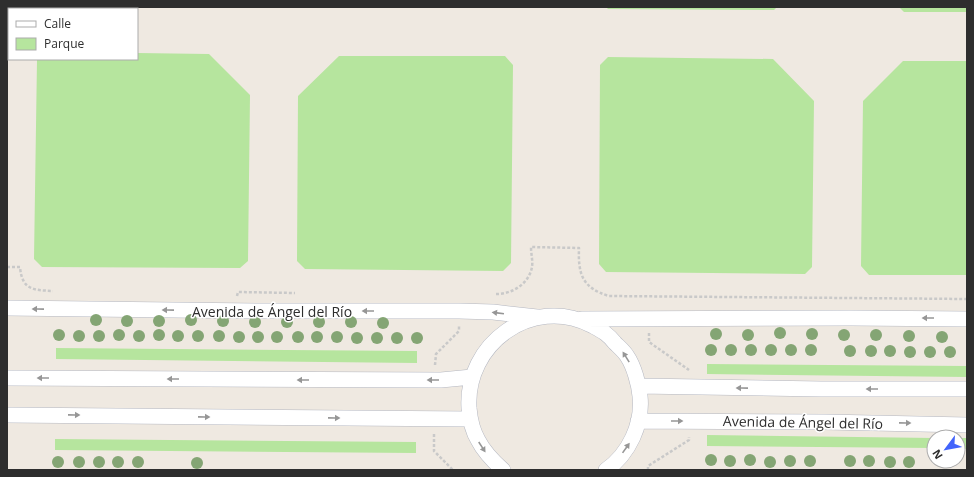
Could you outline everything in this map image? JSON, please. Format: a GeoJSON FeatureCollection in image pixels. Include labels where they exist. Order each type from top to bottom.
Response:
{"type":"FeatureCollection","features":[{"type":"Feature","properties":{"kind":"street","name":"Avenida de Ángel del Río"},"geometry":{"type":"LineString","coordinates":[[7,308],[262,311],[466,311],[493,312],[537,317]]}},
{"type":"Feature","properties":{"kind":"street"},"geometry":{"type":"LineString","coordinates":[[503,470],[489,458],[477,439],[470,419],[469,398],[472,376],[482,356],[496,338],[515,325],[537,317],[557,316],[579,319],[967,319]]}},
{"type":"Feature","properties":{"kind":"street"},"geometry":{"type":"LineString","coordinates":[[579,319],[607,334],[628,357],[639,386],[641,404],[638,421],[629,445],[613,465],[606,470]]}},
{"type":"Feature","properties":{"kind":"street"},"geometry":{"type":"LineString","coordinates":[[7,378],[435,380],[472,376]]}},
{"type":"Feature","properties":{"kind":"street"},"geometry":{"type":"LineString","coordinates":[[639,386],[821,390],[967,389]]}},
{"type":"Feature","properties":{"kind":"street"},"geometry":{"type":"LineString","coordinates":[[7,415],[470,419]]}},
{"type":"Feature","properties":{"kind":"street","name":"Avenida de Ángel del Río"},"geometry":{"type":"LineString","coordinates":[[638,421],[825,422],[967,425]]}},
{"type":"Feature","properties":{"kind":"path"},"geometry":{"type":"LineString","coordinates":[[490,294],[507,294],[515,290],[528,278],[532,267],[531,247],[557,247],[579,248],[579,268],[586,283],[592,290],[609,296],[967,299]]}},
{"type":"Feature","properties":{"kind":"path"},"geometry":{"type":"LineString","coordinates":[[7,267],[20,267],[21,277],[24,283],[35,290],[58,291]]}},
{"type":"Feature","properties":{"kind":"path"},"geometry":{"type":"LineString","coordinates":[[230,296],[237,296],[238,292],[300,293]]}},
{"type":"Feature","properties":{"kind":"green space"},"geometry":{"type":"Polygon","coordinates":[[[355,7],[508,7],[507,8],[355,7]]]}},
{"type":"Feature","properties":{"kind":"green space"},"geometry":{"type":"Polygon","coordinates":[[[606,7],[777,7],[774,10],[608,9],[606,7]]]}},
{"type":"Feature","properties":{"kind":"green space"},"geometry":{"type":"Polygon","coordinates":[[[899,7],[967,7],[967,12],[904,12],[899,7]]]}},
{"type":"Feature","properties":{"kind":"green space"},"geometry":{"type":"Polygon","coordinates":[[[138,53],[209,54],[250,95],[248,261],[240,268],[42,267],[34,259],[37,60],[138,60],[138,53]]]}},
{"type":"Feature","properties":{"kind":"green space"},"geometry":{"type":"Polygon","coordinates":[[[339,56],[505,56],[513,65],[511,263],[503,271],[305,269],[297,261],[298,96],[339,56]]]}},
{"type":"Feature","properties":{"kind":"green space"},"geometry":{"type":"Polygon","coordinates":[[[608,57],[773,59],[814,101],[812,267],[805,274],[606,272],[599,264],[600,65],[608,57]]]}},
{"type":"Feature","properties":{"kind":"green space"},"geometry":{"type":"Polygon","coordinates":[[[903,61],[967,61],[967,275],[869,275],[861,266],[863,101],[903,61]]]}},
{"type":"Feature","properties":{"kind":"green space"},"geometry":{"type":"Polygon","coordinates":[[[56,348],[417,351],[417,363],[56,359],[56,348]]]}},
{"type":"Feature","properties":{"kind":"green space"},"geometry":{"type":"Polygon","coordinates":[[[707,364],[967,366],[967,377],[707,374],[707,364]]]}},
{"type":"Feature","properties":{"kind":"green space"},"geometry":{"type":"Polygon","coordinates":[[[707,435],[926,438],[926,448],[707,446],[707,435]]]}},
{"type":"Feature","properties":{"kind":"green space"},"geometry":{"type":"Polygon","coordinates":[[[966,438],[967,438],[966,449],[966,438]]]}},
{"type":"Feature","properties":{"kind":"green space"},"geometry":{"type":"Polygon","coordinates":[[[55,439],[416,442],[416,453],[55,450],[55,439]]]}}]}
